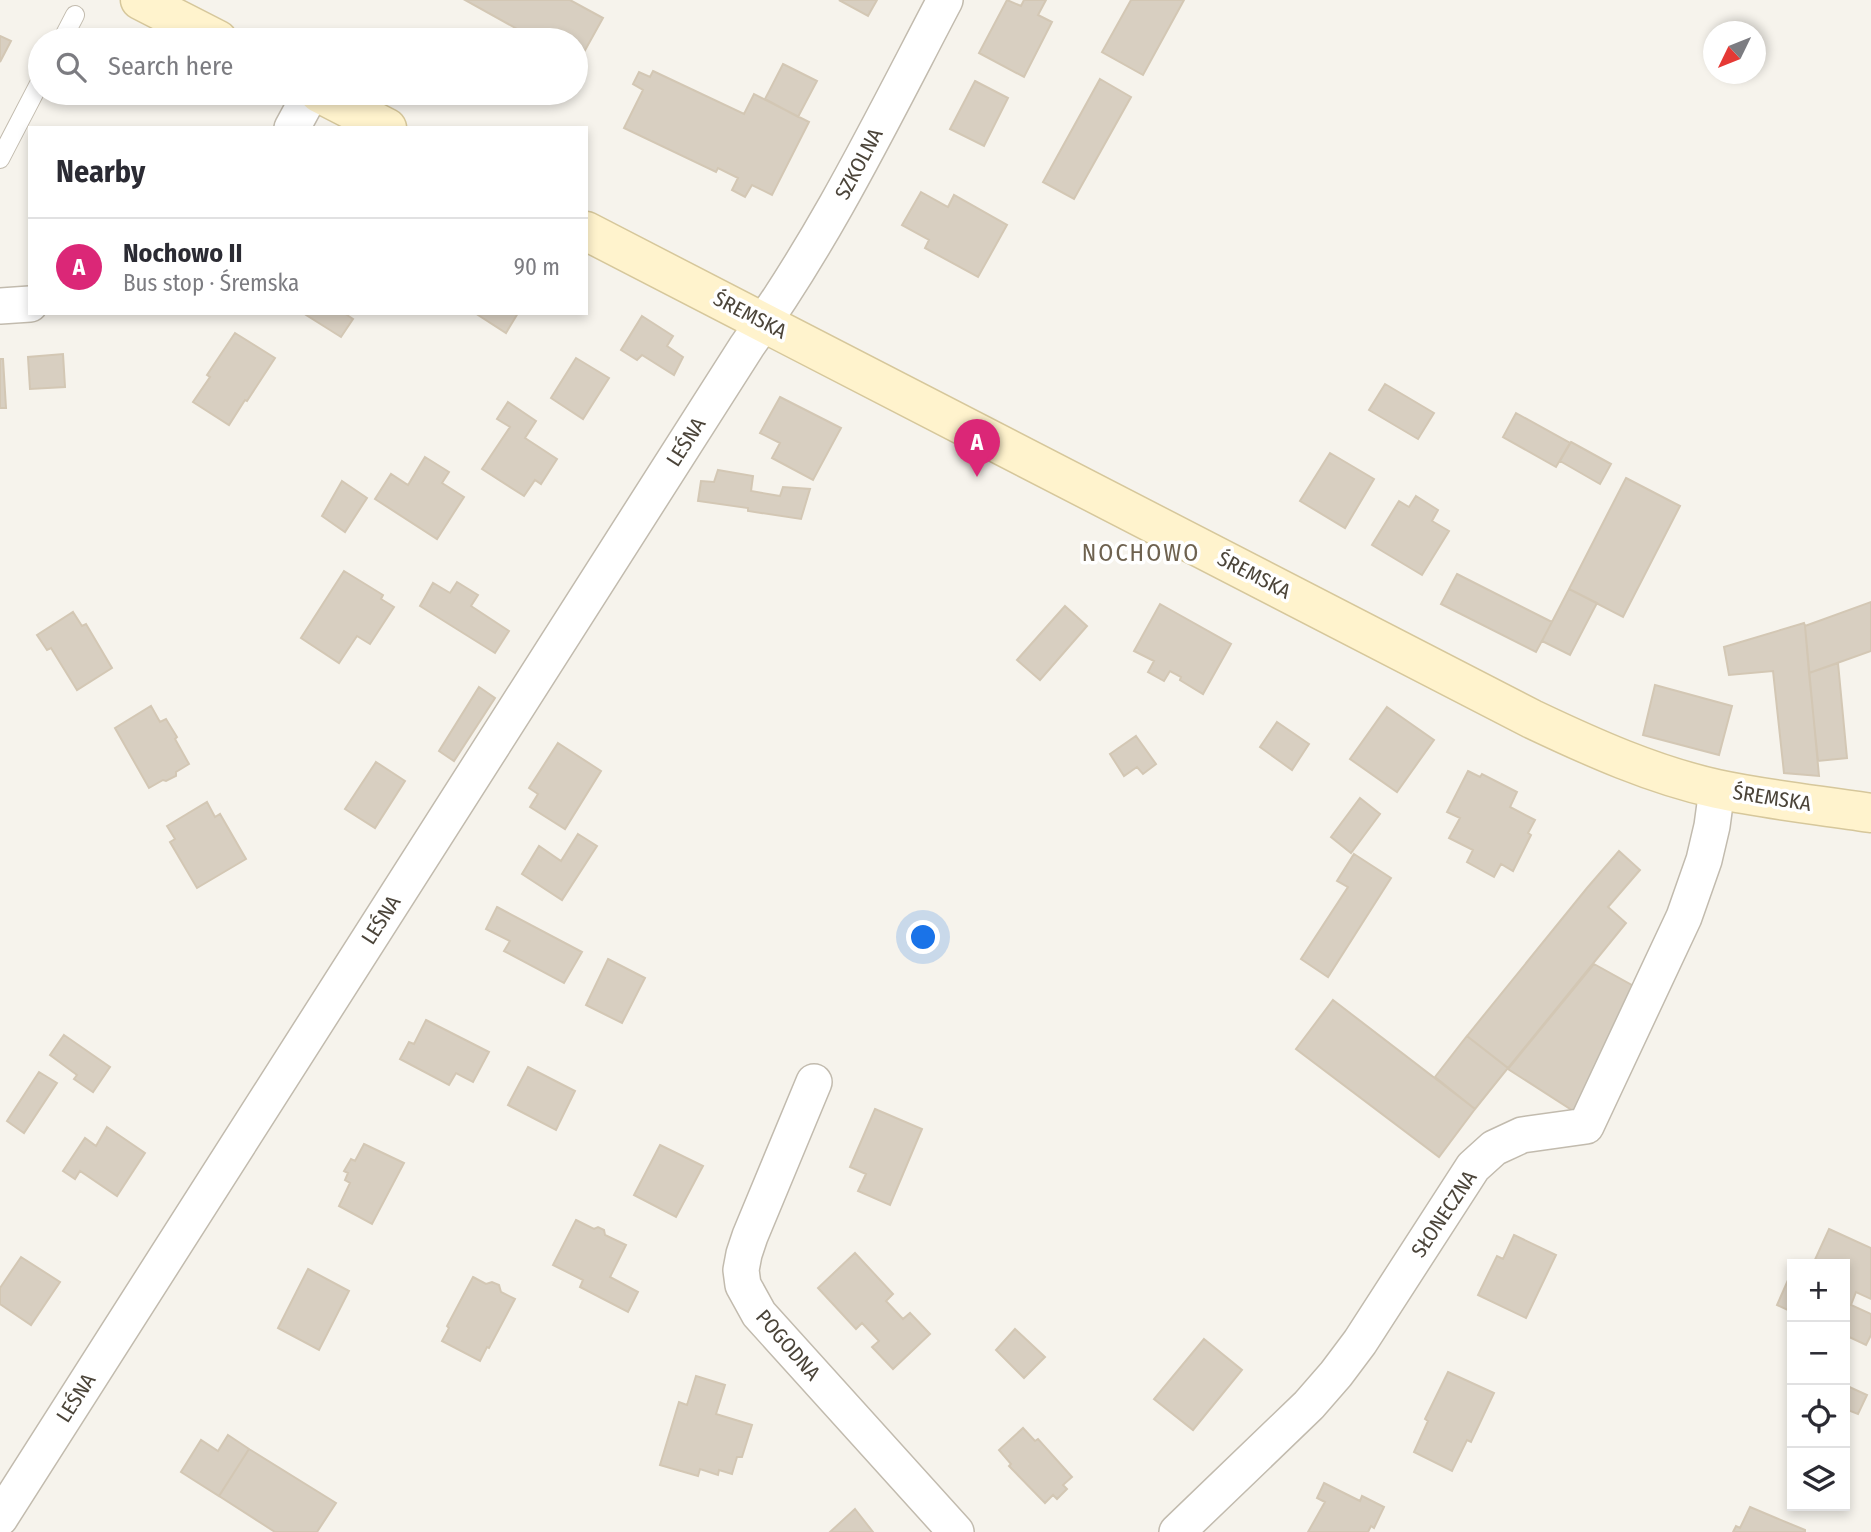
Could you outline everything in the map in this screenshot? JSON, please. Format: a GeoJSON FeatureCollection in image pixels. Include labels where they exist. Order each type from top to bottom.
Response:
{"type":"FeatureCollection","features":[{"type":"Feature","properties":{"kind":"main road"},"geometry":{"type":"LineString","coordinates":[[140,0],[195,28]]}},
{"type":"Feature","properties":{"kind":"main road"},"geometry":{"type":"LineString","coordinates":[[342,105],[383,126]]}},
{"type":"Feature","properties":{"kind":"main road","name":"ŚREMSKA"},"geometry":{"type":"LineString","coordinates":[[588,232],[1532,719],[1620,758],[1717,789],[1871,813]]}},
{"type":"Feature","properties":{"kind":"street","name":"SZKOLNA"},"geometry":{"type":"LineString","coordinates":[[764,323],[824,229],[945,0]]}},
{"type":"Feature","properties":{"kind":"street"},"geometry":{"type":"LineString","coordinates":[[293,126],[304,105]]}},
{"type":"Feature","properties":{"kind":"street"},"geometry":{"type":"LineString","coordinates":[[0,306],[28,304]]}},
{"type":"Feature","properties":{"kind":"street","name":"LEŚNA"},"geometry":{"type":"LineString","coordinates":[[0,1518],[724,381],[764,323]]}},
{"type":"Feature","properties":{"kind":"street","name":"SŁONECZNA"},"geometry":{"type":"LineString","coordinates":[[1177,1532],[1280,1434],[1336,1374],[1360,1342],[1474,1167],[1494,1147],[1522,1135],[1586,1126],[1684,917],[1710,837],[1717,789]]}},
{"type":"Feature","properties":{"kind":"street","name":"POGODNA"},"geometry":{"type":"LineString","coordinates":[[814,1082],[750,1236],[741,1270],[743,1284],[759,1314],[956,1532]]}},
{"type":"Feature","properties":{"kind":"lane"},"geometry":{"type":"LineString","coordinates":[[68,28],[75,15]]}},
{"type":"Feature","properties":{"kind":"lane"},"geometry":{"type":"LineString","coordinates":[[0,159],[28,105]]}},
{"type":"Feature","properties":{"kind":"building"},"geometry":{"type":"Polygon","coordinates":[[[465,0],[570,0],[603,18],[588,45],[588,28],[515,28],[465,0]]]}},
{"type":"Feature","properties":{"kind":"building"},"geometry":{"type":"Polygon","coordinates":[[[839,0],[877,0],[868,16],[839,0]]]}},
{"type":"Feature","properties":{"kind":"building"},"geometry":{"type":"Polygon","coordinates":[[[1007,0],[1021,6],[1024,0],[1046,0],[1038,15],[1052,22],[1024,77],[979,53],[1007,0]]]}},
{"type":"Feature","properties":{"kind":"building"},"geometry":{"type":"Polygon","coordinates":[[[1131,0],[1184,0],[1143,75],[1102,52],[1131,0]]]}},
{"type":"Feature","properties":{"kind":"building"},"geometry":{"type":"Polygon","coordinates":[[[0,36],[11,41],[0,62],[0,36]]]}},
{"type":"Feature","properties":{"kind":"building"},"geometry":{"type":"Polygon","coordinates":[[[783,64],[817,81],[798,117],[765,99],[783,64]]]}},
{"type":"Feature","properties":{"kind":"building"},"geometry":{"type":"Polygon","coordinates":[[[653,71],[744,114],[754,94],[809,122],[772,195],[752,185],[745,197],[732,190],[738,178],[718,168],[716,172],[624,128],[643,90],[633,84],[639,72],[650,77],[653,71]]]}},
{"type":"Feature","properties":{"kind":"building"},"geometry":{"type":"Polygon","coordinates":[[[1100,79],[1131,97],[1074,199],[1043,182],[1100,79]]]}},
{"type":"Feature","properties":{"kind":"building"},"geometry":{"type":"Polygon","coordinates":[[[975,81],[1008,98],[984,146],[950,129],[975,81]]]}},
{"type":"Feature","properties":{"kind":"building"},"geometry":{"type":"Polygon","coordinates":[[[921,192],[948,207],[954,195],[1007,225],[978,277],[925,248],[929,240],[902,225],[921,192]]]}},
{"type":"Feature","properties":{"kind":"building"},"geometry":{"type":"Polygon","coordinates":[[[306,315],[347,315],[353,319],[341,337],[306,315]]]}},
{"type":"Feature","properties":{"kind":"building"},"geometry":{"type":"Polygon","coordinates":[[[478,315],[517,315],[506,333],[478,315]]]}},
{"type":"Feature","properties":{"kind":"building"},"geometry":{"type":"Polygon","coordinates":[[[642,316],[673,336],[667,346],[683,357],[674,375],[642,355],[637,360],[621,350],[642,316]]]}},
{"type":"Feature","properties":{"kind":"building"},"geometry":{"type":"Polygon","coordinates":[[[235,333],[275,358],[229,425],[193,402],[235,333]]]}},
{"type":"Feature","properties":{"kind":"building"},"geometry":{"type":"Polygon","coordinates":[[[63,354],[65,387],[30,389],[28,357],[63,354]]]}},
{"type":"Feature","properties":{"kind":"building"},"geometry":{"type":"Polygon","coordinates":[[[576,358],[609,378],[583,419],[551,398],[576,358]]]}},
{"type":"Feature","properties":{"kind":"building"},"geometry":{"type":"Polygon","coordinates":[[[0,359],[3,359],[6,408],[0,408],[0,359]]]}},
{"type":"Feature","properties":{"kind":"building"},"geometry":{"type":"Polygon","coordinates":[[[1385,384],[1434,413],[1418,439],[1369,410],[1385,384]]]}},
{"type":"Feature","properties":{"kind":"building"},"geometry":{"type":"Polygon","coordinates":[[[780,397],[841,428],[813,480],[772,458],[780,443],[760,433],[780,397]]]}},
{"type":"Feature","properties":{"kind":"building"},"geometry":{"type":"Polygon","coordinates":[[[508,402],[536,421],[525,438],[557,459],[541,484],[535,480],[524,496],[482,469],[510,427],[497,419],[508,402]]]}},
{"type":"Feature","properties":{"kind":"building"},"geometry":{"type":"Polygon","coordinates":[[[1516,413],[1570,443],[1556,467],[1503,437],[1516,413]]]}},
{"type":"Feature","properties":{"kind":"building"},"geometry":{"type":"Polygon","coordinates":[[[1571,442],[1611,464],[1600,484],[1560,461],[1571,442]]]}},
{"type":"Feature","properties":{"kind":"building"},"geometry":{"type":"Polygon","coordinates":[[[1330,453],[1374,479],[1345,528],[1300,501],[1330,453]]]}},
{"type":"Feature","properties":{"kind":"building"},"geometry":{"type":"Polygon","coordinates":[[[425,457],[449,472],[442,483],[464,497],[437,539],[375,499],[391,474],[408,485],[425,457]]]}},
{"type":"Feature","properties":{"kind":"building"},"geometry":{"type":"Polygon","coordinates":[[[718,470],[753,476],[751,491],[780,496],[783,487],[810,489],[801,519],[698,501],[701,481],[714,482],[718,470]]]}},
{"type":"Feature","properties":{"kind":"building"},"geometry":{"type":"Polygon","coordinates":[[[1626,478],[1680,506],[1623,617],[1569,589],[1626,478]]]}},
{"type":"Feature","properties":{"kind":"building"},"geometry":{"type":"Polygon","coordinates":[[[342,481],[367,498],[345,532],[322,516],[342,481]]]}},
{"type":"Feature","properties":{"kind":"building"},"geometry":{"type":"Polygon","coordinates":[[[1416,496],[1438,510],[1432,521],[1449,531],[1422,575],[1372,545],[1399,501],[1409,507],[1416,496]]]}},
{"type":"Feature","properties":{"kind":"building"},"geometry":{"type":"Polygon","coordinates":[[[344,571],[383,595],[381,599],[394,607],[370,644],[357,636],[339,663],[301,638],[344,571]]]}},
{"type":"Feature","properties":{"kind":"building"},"geometry":{"type":"Polygon","coordinates":[[[1457,574],[1552,622],[1536,652],[1441,604],[1457,574]]]}},
{"type":"Feature","properties":{"kind":"building"},"geometry":{"type":"Polygon","coordinates":[[[457,582],[478,595],[471,606],[509,631],[495,653],[420,606],[433,583],[450,593],[457,582]]]}},
{"type":"Feature","properties":{"kind":"building"},"geometry":{"type":"Polygon","coordinates":[[[1569,589],[1597,603],[1570,655],[1542,641],[1569,589]]]}},
{"type":"Feature","properties":{"kind":"building"},"geometry":{"type":"Polygon","coordinates":[[[1871,602],[1871,651],[1809,673],[1805,626],[1871,602]]]}},
{"type":"Feature","properties":{"kind":"building"},"geometry":{"type":"Polygon","coordinates":[[[1160,604],[1231,644],[1203,694],[1170,671],[1164,681],[1148,672],[1154,661],[1134,651],[1160,604]]]}},
{"type":"Feature","properties":{"kind":"building"},"geometry":{"type":"Polygon","coordinates":[[[1065,606],[1087,626],[1040,680],[1017,660],[1065,606]]]}},
{"type":"Feature","properties":{"kind":"building"},"geometry":{"type":"Polygon","coordinates":[[[73,612],[82,626],[86,624],[112,668],[77,690],[51,648],[47,650],[37,635],[73,612]]]}},
{"type":"Feature","properties":{"kind":"building"},"geometry":{"type":"Polygon","coordinates":[[[1804,623],[1819,776],[1784,773],[1773,671],[1729,675],[1724,647],[1804,623]]]}},
{"type":"Feature","properties":{"kind":"building"},"geometry":{"type":"Polygon","coordinates":[[[1838,663],[1847,758],[1818,761],[1809,673],[1838,663]]]}},
{"type":"Feature","properties":{"kind":"building"},"geometry":{"type":"Polygon","coordinates":[[[1655,685],[1732,706],[1719,755],[1643,735],[1655,685]]]}},
{"type":"Feature","properties":{"kind":"building"},"geometry":{"type":"Polygon","coordinates":[[[479,687],[495,698],[454,761],[439,751],[479,687]]]}},
{"type":"Feature","properties":{"kind":"building"},"geometry":{"type":"Polygon","coordinates":[[[151,706],[160,722],[166,719],[189,764],[176,772],[176,776],[149,788],[115,728],[151,706]]]}},
{"type":"Feature","properties":{"kind":"building"},"geometry":{"type":"Polygon","coordinates":[[[1387,707],[1434,740],[1397,792],[1350,759],[1387,707]]]}},
{"type":"Feature","properties":{"kind":"building"},"geometry":{"type":"Polygon","coordinates":[[[1277,722],[1309,744],[1292,770],[1260,747],[1277,722]]]}},
{"type":"Feature","properties":{"kind":"building"},"geometry":{"type":"Polygon","coordinates":[[[1136,736],[1156,764],[1143,774],[1137,767],[1124,776],[1110,754],[1136,736]]]}},
{"type":"Feature","properties":{"kind":"building"},"geometry":{"type":"Polygon","coordinates":[[[558,743],[601,771],[565,829],[530,807],[538,794],[529,788],[558,743]]]}},
{"type":"Feature","properties":{"kind":"building"},"geometry":{"type":"Polygon","coordinates":[[[376,762],[405,781],[375,828],[345,809],[376,762]]]}},
{"type":"Feature","properties":{"kind":"building"},"geometry":{"type":"Polygon","coordinates":[[[1468,771],[1480,777],[1482,774],[1517,792],[1510,807],[1535,820],[1528,833],[1531,835],[1513,871],[1501,864],[1494,877],[1467,862],[1473,850],[1449,838],[1460,818],[1447,812],[1468,771]]]}},
{"type":"Feature","properties":{"kind":"building"},"geometry":{"type":"Polygon","coordinates":[[[1360,798],[1380,814],[1351,853],[1331,837],[1360,798]]]}},
{"type":"Feature","properties":{"kind":"building"},"geometry":{"type":"Polygon","coordinates":[[[207,802],[215,817],[220,814],[246,859],[197,888],[170,842],[175,839],[167,826],[207,802]]]}},
{"type":"Feature","properties":{"kind":"building"},"geometry":{"type":"Polygon","coordinates":[[[578,834],[597,846],[562,900],[522,874],[539,846],[561,861],[578,834]]]}},
{"type":"Feature","properties":{"kind":"building"},"geometry":{"type":"Polygon","coordinates":[[[1619,851],[1640,870],[1608,907],[1626,923],[1508,1068],[1467,1036],[1619,851]]]}},
{"type":"Feature","properties":{"kind":"building"},"geometry":{"type":"Polygon","coordinates":[[[1354,854],[1391,878],[1328,977],[1301,959],[1348,887],[1337,881],[1354,854]]]}},
{"type":"Feature","properties":{"kind":"building"},"geometry":{"type":"Polygon","coordinates":[[[497,907],[582,952],[564,983],[504,951],[510,941],[486,929],[497,907]]]}},
{"type":"Feature","properties":{"kind":"building"},"geometry":{"type":"Polygon","coordinates":[[[608,959],[645,978],[622,1023],[586,1005],[608,959]]]}},
{"type":"Feature","properties":{"kind":"building"},"geometry":{"type":"Polygon","coordinates":[[[1594,964],[1637,988],[1578,1114],[1508,1069],[1594,964]]]}},
{"type":"Feature","properties":{"kind":"building"},"geometry":{"type":"Polygon","coordinates":[[[1333,1000],[1475,1109],[1439,1157],[1296,1049],[1333,1000]]]}},
{"type":"Feature","properties":{"kind":"building"},"geometry":{"type":"Polygon","coordinates":[[[426,1020],[489,1052],[473,1082],[456,1073],[449,1085],[400,1059],[409,1042],[414,1044],[426,1020]]]}},
{"type":"Feature","properties":{"kind":"building"},"geometry":{"type":"Polygon","coordinates":[[[64,1035],[110,1067],[93,1092],[74,1079],[77,1075],[50,1055],[64,1035]]]}},
{"type":"Feature","properties":{"kind":"building"},"geometry":{"type":"Polygon","coordinates":[[[1467,1036],[1508,1068],[1475,1109],[1435,1077],[1467,1036]]]}},
{"type":"Feature","properties":{"kind":"building"},"geometry":{"type":"Polygon","coordinates":[[[528,1067],[575,1091],[556,1130],[508,1105],[528,1067]]]}},
{"type":"Feature","properties":{"kind":"building"},"geometry":{"type":"Polygon","coordinates":[[[39,1072],[57,1083],[24,1133],[7,1121],[39,1072]]]}},
{"type":"Feature","properties":{"kind":"building"},"geometry":{"type":"Polygon","coordinates":[[[875,1109],[922,1129],[890,1205],[858,1191],[866,1174],[850,1167],[875,1109]]]}},
{"type":"Feature","properties":{"kind":"building"},"geometry":{"type":"Polygon","coordinates":[[[107,1127],[145,1153],[117,1196],[80,1171],[75,1179],[63,1171],[85,1138],[96,1146],[107,1127]]]}},
{"type":"Feature","properties":{"kind":"building"},"geometry":{"type":"Polygon","coordinates":[[[364,1144],[404,1163],[372,1224],[339,1206],[350,1183],[345,1180],[348,1173],[344,1171],[351,1159],[355,1161],[364,1144]]]}},
{"type":"Feature","properties":{"kind":"building"},"geometry":{"type":"Polygon","coordinates":[[[660,1145],[703,1166],[676,1217],[634,1195],[660,1145]]]}},
{"type":"Feature","properties":{"kind":"building"},"geometry":{"type":"Polygon","coordinates":[[[576,1220],[594,1229],[598,1227],[604,1230],[605,1235],[626,1245],[610,1277],[638,1292],[628,1312],[580,1287],[583,1280],[553,1265],[576,1220]]]}},
{"type":"Feature","properties":{"kind":"building"},"geometry":{"type":"Polygon","coordinates":[[[1829,1229],[1871,1248],[1871,1299],[1856,1292],[1851,1305],[1871,1314],[1871,1335],[1866,1345],[1850,1337],[1850,1259],[1815,1259],[1829,1229]]]}},
{"type":"Feature","properties":{"kind":"building"},"geometry":{"type":"Polygon","coordinates":[[[1514,1235],[1556,1255],[1526,1318],[1478,1295],[1497,1256],[1503,1259],[1514,1235]]]}},
{"type":"Feature","properties":{"kind":"building"},"geometry":{"type":"Polygon","coordinates":[[[855,1253],[893,1294],[886,1301],[903,1319],[910,1313],[930,1334],[893,1369],[872,1347],[879,1341],[862,1323],[856,1329],[818,1288],[855,1253]]]}},
{"type":"Feature","properties":{"kind":"building"},"geometry":{"type":"Polygon","coordinates":[[[21,1257],[60,1282],[31,1325],[0,1304],[0,1288],[21,1257]]]}},
{"type":"Feature","properties":{"kind":"building"},"geometry":{"type":"Polygon","coordinates":[[[308,1269],[349,1291],[319,1350],[278,1328],[308,1269]]]}},
{"type":"Feature","properties":{"kind":"building"},"geometry":{"type":"Polygon","coordinates":[[[473,1277],[486,1284],[492,1282],[499,1285],[501,1292],[515,1299],[480,1361],[442,1341],[473,1277]]]}},
{"type":"Feature","properties":{"kind":"building"},"geometry":{"type":"Polygon","coordinates":[[[1787,1282],[1787,1310],[1777,1305],[1787,1282]]]}},
{"type":"Feature","properties":{"kind":"building"},"geometry":{"type":"Polygon","coordinates":[[[1015,1329],[1045,1357],[1024,1378],[996,1350],[1015,1329]]]}},
{"type":"Feature","properties":{"kind":"building"},"geometry":{"type":"Polygon","coordinates":[[[1204,1339],[1242,1370],[1193,1430],[1154,1399],[1204,1339]]]}},
{"type":"Feature","properties":{"kind":"building"},"geometry":{"type":"Polygon","coordinates":[[[1448,1372],[1494,1393],[1471,1442],[1467,1440],[1452,1471],[1414,1452],[1428,1421],[1425,1419],[1448,1372]]]}},
{"type":"Feature","properties":{"kind":"building"},"geometry":{"type":"Polygon","coordinates":[[[696,1376],[725,1385],[716,1414],[752,1425],[742,1457],[737,1457],[732,1474],[719,1470],[718,1475],[700,1469],[698,1476],[660,1465],[679,1402],[687,1405],[696,1376]]]}},
{"type":"Feature","properties":{"kind":"building"},"geometry":{"type":"Polygon","coordinates":[[[1850,1387],[1867,1395],[1858,1414],[1850,1411],[1850,1387]]]}},
{"type":"Feature","properties":{"kind":"building"},"geometry":{"type":"Polygon","coordinates":[[[1023,1428],[1035,1441],[1038,1439],[1072,1477],[1063,1485],[1067,1489],[1057,1499],[1053,1495],[1045,1503],[1009,1466],[1011,1464],[999,1450],[1023,1428]]]}},
{"type":"Feature","properties":{"kind":"building"},"geometry":{"type":"Polygon","coordinates":[[[228,1435],[249,1449],[219,1496],[181,1472],[201,1440],[218,1451],[228,1435]]]}},
{"type":"Feature","properties":{"kind":"building"},"geometry":{"type":"Polygon","coordinates":[[[249,1449],[336,1503],[317,1532],[275,1532],[219,1496],[249,1449]]]}},
{"type":"Feature","properties":{"kind":"building"},"geometry":{"type":"Polygon","coordinates":[[[1324,1483],[1360,1501],[1362,1496],[1384,1507],[1374,1528],[1371,1526],[1368,1532],[1308,1532],[1325,1502],[1317,1498],[1324,1483]]]}},
{"type":"Feature","properties":{"kind":"building"},"geometry":{"type":"Polygon","coordinates":[[[1750,1507],[1805,1532],[1733,1532],[1736,1526],[1740,1528],[1750,1507]]]}},
{"type":"Feature","properties":{"kind":"building"},"geometry":{"type":"Polygon","coordinates":[[[855,1509],[873,1532],[830,1532],[855,1509]]]}},
{"type":"Feature","properties":{"kind":"place","name":"Nochowo II"},"geometry":{"type":"Point","coordinates":[977,477]}},
{"type":"Feature","properties":{"kind":"district","name":"NOCHOWO"},"geometry":{"type":"Point","coordinates":[1141,553]}}]}
